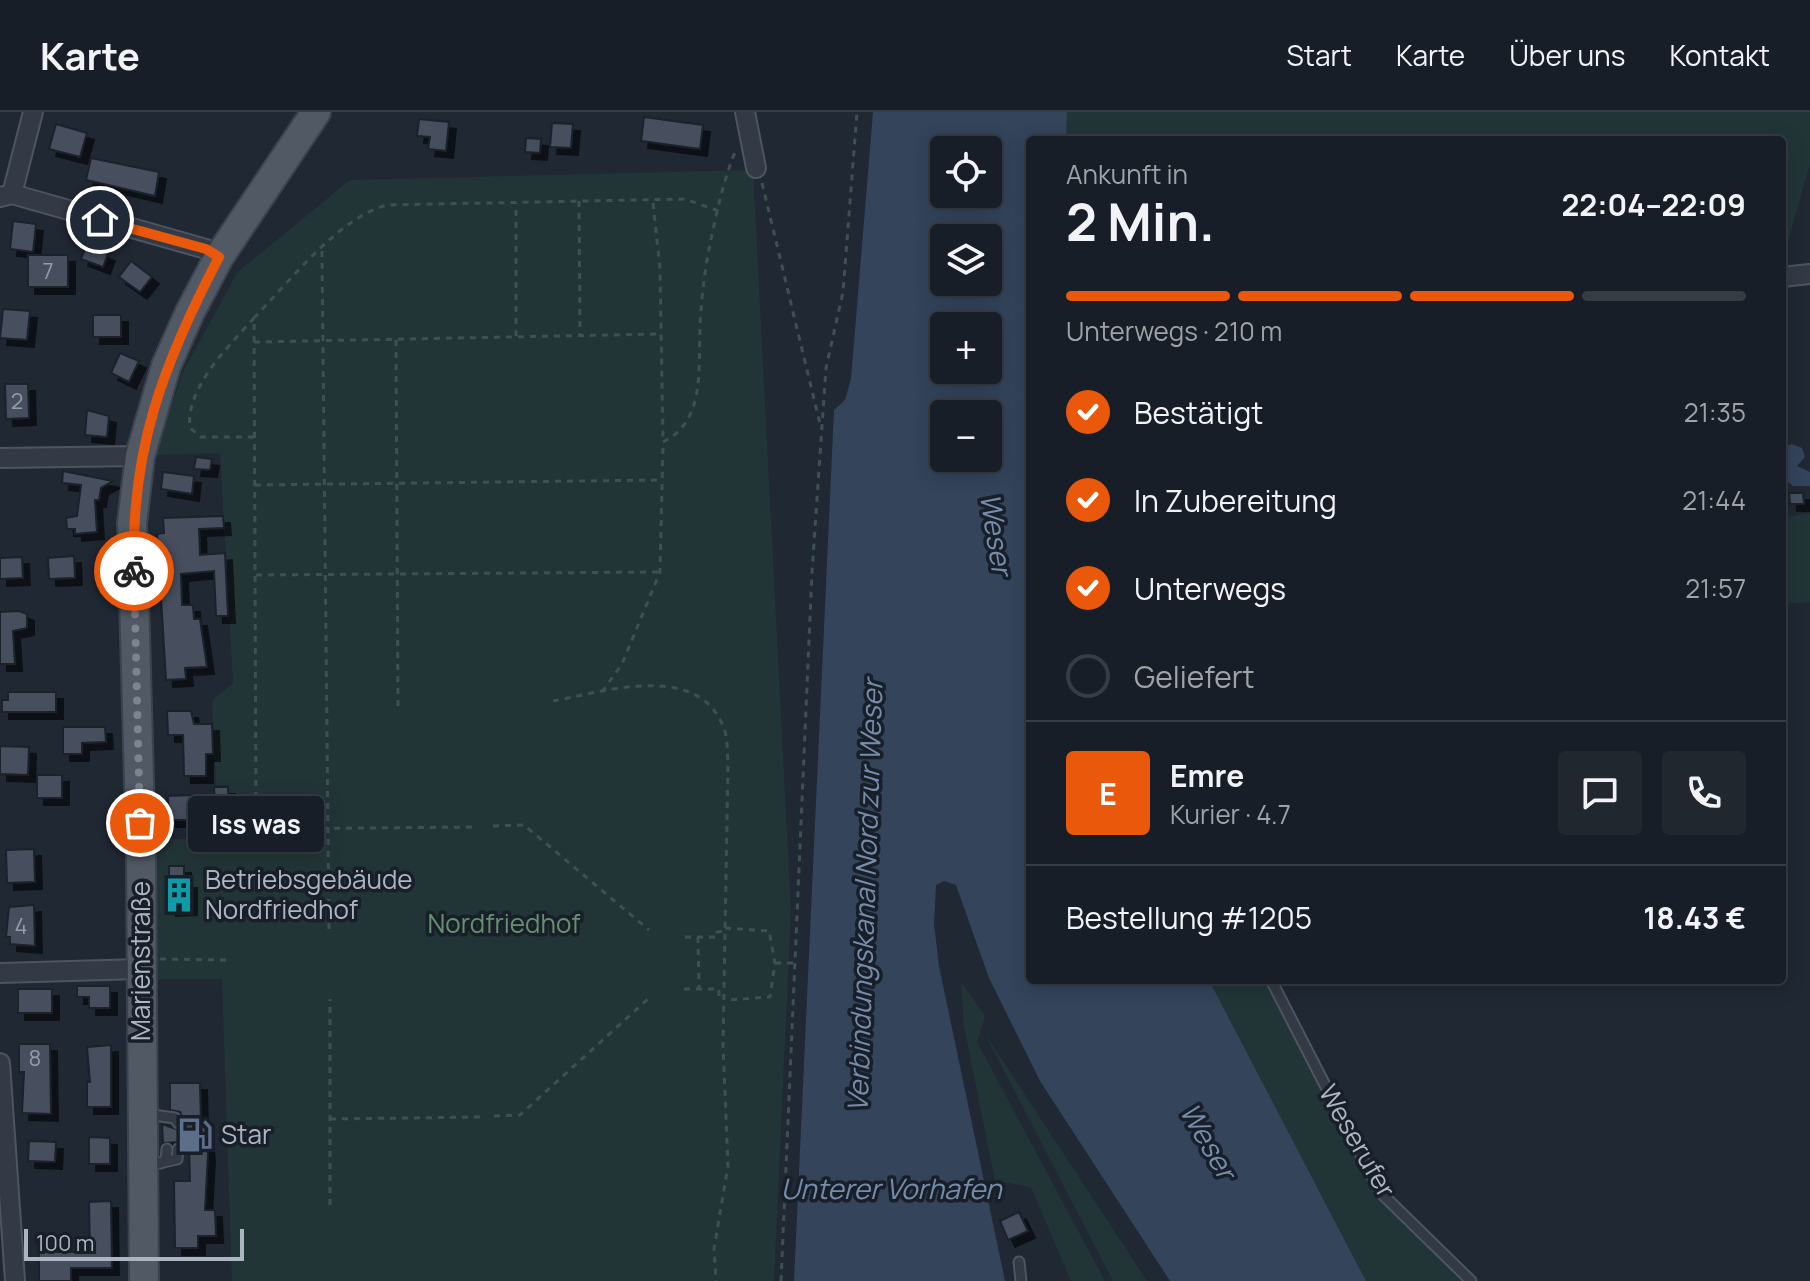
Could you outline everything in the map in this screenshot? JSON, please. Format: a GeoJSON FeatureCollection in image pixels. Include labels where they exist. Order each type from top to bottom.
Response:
{"type":"FeatureCollection","features":[{"type":"Feature","properties":{"kind":"main road","name":"Marienstraße"},"geometry":{"type":"LineString","coordinates":[[144,1281],[152,1165],[162,1119],[147,964],[132,523],[140,456],[166,366],[219,257],[316,112]]}},
{"type":"Feature","properties":{"kind":"street"},"geometry":{"type":"LineString","coordinates":[[33,112],[6,196],[206,249],[219,257]]}},
{"type":"Feature","properties":{"kind":"street"},"geometry":{"type":"LineString","coordinates":[[745,120],[756,168]]}},
{"type":"Feature","properties":{"kind":"street"},"geometry":{"type":"LineString","coordinates":[[1786,277],[1810,274]]}},
{"type":"Feature","properties":{"kind":"street"},"geometry":{"type":"LineString","coordinates":[[0,458],[140,456]]}},
{"type":"Feature","properties":{"kind":"street"},"geometry":{"type":"LineString","coordinates":[[0,973],[147,964]]}},
{"type":"Feature","properties":{"kind":"street"},"geometry":{"type":"LineString","coordinates":[[0,1063],[5,1209],[15,1281]]}},
{"type":"Feature","properties":{"kind":"lane","name":"Weserufer"},"geometry":{"type":"LineString","coordinates":[[1273,984],[1380,1192],[1471,1281]]}},
{"type":"Feature","properties":{"kind":"lane"},"geometry":{"type":"LineString","coordinates":[[152,1165],[166,1160],[172,1149]]}},
{"type":"Feature","properties":{"kind":"lane"},"geometry":{"type":"LineString","coordinates":[[1019,1262],[1021,1281]]}},
{"type":"Feature","properties":{"kind":"path"},"geometry":{"type":"LineString","coordinates":[[781,1281],[794,963],[826,368],[843,292],[857,112]]}},
{"type":"Feature","properties":{"kind":"path"},"geometry":{"type":"LineString","coordinates":[[663,442],[679,435],[697,395],[701,372],[701,304],[727,173],[745,120]]}},
{"type":"Feature","properties":{"kind":"path"},"geometry":{"type":"LineString","coordinates":[[764,189],[822,430]]}},
{"type":"Feature","properties":{"kind":"path"},"geometry":{"type":"LineString","coordinates":[[256,437],[201,437],[190,428],[189,413],[193,397],[254,318],[322,249],[368,209],[388,205],[685,199],[719,211]]}},
{"type":"Feature","properties":{"kind":"path"},"geometry":{"type":"LineString","coordinates":[[579,201],[580,336]]}},
{"type":"Feature","properties":{"kind":"path"},"geometry":{"type":"LineString","coordinates":[[602,692],[622,664],[660,572],[663,442],[660,268],[653,201]]}},
{"type":"Feature","properties":{"kind":"path"},"geometry":{"type":"LineString","coordinates":[[516,203],[516,337]]}},
{"type":"Feature","properties":{"kind":"path"},"geometry":{"type":"LineString","coordinates":[[322,249],[329,931]]}},
{"type":"Feature","properties":{"kind":"path"},"geometry":{"type":"LineString","coordinates":[[254,318],[256,810]]}},
{"type":"Feature","properties":{"kind":"path"},"geometry":{"type":"LineString","coordinates":[[254,342],[660,334]]}},
{"type":"Feature","properties":{"kind":"path"},"geometry":{"type":"LineString","coordinates":[[396,340],[398,709]]}},
{"type":"Feature","properties":{"kind":"path"},"geometry":{"type":"LineString","coordinates":[[255,485],[663,480]]}},
{"type":"Feature","properties":{"kind":"path"},"geometry":{"type":"LineString","coordinates":[[256,575],[660,572]]}},
{"type":"Feature","properties":{"kind":"path"},"geometry":{"type":"LineString","coordinates":[[553,701],[649,683],[672,687],[699,699],[723,726],[728,763],[725,930],[728,1166],[714,1249],[716,1281]]}},
{"type":"Feature","properties":{"kind":"path"},"geometry":{"type":"LineString","coordinates":[[493,826],[524,825],[649,930]]}},
{"type":"Feature","properties":{"kind":"path"},"geometry":{"type":"LineString","coordinates":[[250,829],[476,827]]}},
{"type":"Feature","properties":{"kind":"path"},"geometry":{"type":"LineString","coordinates":[[684,989],[719,989],[719,996],[725,998],[770,997],[775,963],[769,931],[725,930],[717,932],[717,937],[685,937]]}},
{"type":"Feature","properties":{"kind":"path"},"geometry":{"type":"LineString","coordinates":[[698,937],[699,989]]}},
{"type":"Feature","properties":{"kind":"path"},"geometry":{"type":"LineString","coordinates":[[147,964],[227,960]]}},
{"type":"Feature","properties":{"kind":"path"},"geometry":{"type":"LineString","coordinates":[[775,963],[794,963]]}},
{"type":"Feature","properties":{"kind":"path"},"geometry":{"type":"LineString","coordinates":[[494,1116],[520,1115],[649,998]]}},
{"type":"Feature","properties":{"kind":"path"},"geometry":{"type":"LineString","coordinates":[[330,999],[330,1205]]}},
{"type":"Feature","properties":{"kind":"path"},"geometry":{"type":"LineString","coordinates":[[330,1119],[481,1117]]}},
{"type":"Feature","properties":{"kind":"green space"},"geometry":{"type":"Polygon","coordinates":[[[1067,112],[1810,112],[1810,164],[1786,248],[1786,136],[1066,136],[1067,112]]]}},
{"type":"Feature","properties":{"kind":"green space","name":"Nordfriedhof"},"geometry":{"type":"Polygon","coordinates":[[[753,170],[791,911],[774,1281],[232,1281],[222,979],[156,979],[155,839],[230,839],[229,785],[216,785],[212,701],[233,683],[220,453],[154,455],[183,372],[237,273],[350,180],[753,170]]]}},
{"type":"Feature","properties":{"kind":"green space"},"geometry":{"type":"Polygon","coordinates":[[[1810,513],[1810,602],[1786,604],[1786,517],[1810,513]]]}},
{"type":"Feature","properties":{"kind":"green space"},"geometry":{"type":"Polygon","coordinates":[[[961,982],[985,1016],[977,1042],[1105,1281],[1071,1281],[1031,1187],[995,1181],[964,1026],[961,982]]]}},
{"type":"Feature","properties":{"kind":"green space"},"geometry":{"type":"Polygon","coordinates":[[[1211,984],[1267,984],[1378,1197],[1465,1281],[1366,1281],[1211,984]]]}},
{"type":"Feature","properties":{"kind":"green space"},"geometry":{"type":"Polygon","coordinates":[[[984,1032],[1147,1281],[1113,1281],[984,1032]]]}},
{"type":"Feature","properties":{"kind":"water"},"geometry":{"type":"Polygon","coordinates":[[[873,112],[1067,112],[1066,136],[1026,136],[1026,984],[1211,984],[1366,1281],[1170,1281],[1040,1081],[989,978],[956,885],[944,881],[936,885],[934,924],[939,966],[1005,1281],[794,1281],[834,410],[845,400],[851,379],[873,112]]]}},
{"type":"Feature","properties":{"kind":"water"},"geometry":{"type":"Polygon","coordinates":[[[1792,444],[1802,448],[1805,457],[1797,466],[1810,472],[1810,486],[1793,486],[1786,480],[1786,446],[1792,444]]]}},
{"type":"Feature","properties":{"kind":"building"},"geometry":{"type":"Polygon","coordinates":[[[644,117],[703,125],[700,149],[641,141],[644,117]]]}},
{"type":"Feature","properties":{"kind":"building"},"geometry":{"type":"Polygon","coordinates":[[[419,119],[449,122],[446,151],[428,149],[430,137],[417,136],[419,119]]]}},
{"type":"Feature","properties":{"kind":"building"},"geometry":{"type":"Polygon","coordinates":[[[552,123],[573,124],[571,148],[550,147],[552,123]]]}},
{"type":"Feature","properties":{"kind":"building"},"geometry":{"type":"Polygon","coordinates":[[[56,124],[87,133],[80,157],[49,149],[56,124]]]}},
{"type":"Feature","properties":{"kind":"building"},"geometry":{"type":"Polygon","coordinates":[[[526,138],[541,139],[540,153],[525,152],[526,138]]]}},
{"type":"Feature","properties":{"kind":"building"},"geometry":{"type":"Polygon","coordinates":[[[91,158],[159,172],[155,196],[86,180],[91,158]]]}},
{"type":"Feature","properties":{"kind":"building"},"geometry":{"type":"Polygon","coordinates":[[[13,221],[36,224],[33,252],[10,249],[13,221]]]}},
{"type":"Feature","properties":{"kind":"building"},"geometry":{"type":"Polygon","coordinates":[[[86,246],[108,254],[103,267],[81,259],[86,246]]]}},
{"type":"Feature","properties":{"kind":"building"},"geometry":{"type":"Polygon","coordinates":[[[28,255],[68,255],[68,287],[28,287],[28,255]]]}},
{"type":"Feature","properties":{"kind":"building"},"geometry":{"type":"Polygon","coordinates":[[[131,261],[152,277],[140,292],[119,277],[131,261]]]}},
{"type":"Feature","properties":{"kind":"building"},"geometry":{"type":"Polygon","coordinates":[[[3,309],[30,311],[27,340],[0,338],[3,309]]]}},
{"type":"Feature","properties":{"kind":"building"},"geometry":{"type":"Polygon","coordinates":[[[93,315],[121,315],[121,337],[93,337],[93,315]]]}},
{"type":"Feature","properties":{"kind":"building"},"geometry":{"type":"Polygon","coordinates":[[[120,353],[139,361],[129,382],[111,373],[120,353]]]}},
{"type":"Feature","properties":{"kind":"building"},"geometry":{"type":"Polygon","coordinates":[[[5,384],[28,384],[29,418],[6,419],[5,384]]]}},
{"type":"Feature","properties":{"kind":"building"},"geometry":{"type":"Polygon","coordinates":[[[87,410],[109,416],[107,437],[85,435],[87,410]]]}},
{"type":"Feature","properties":{"kind":"building"},"geometry":{"type":"Polygon","coordinates":[[[196,457],[212,459],[210,470],[194,469],[196,457]]]}},
{"type":"Feature","properties":{"kind":"building"},"geometry":{"type":"Polygon","coordinates":[[[63,471],[113,481],[101,488],[99,500],[95,500],[97,532],[75,534],[75,529],[67,529],[66,518],[77,516],[81,485],[62,483],[63,471]]]}},
{"type":"Feature","properties":{"kind":"building"},"geometry":{"type":"Polygon","coordinates":[[[163,472],[194,476],[192,494],[161,489],[163,472]]]}},
{"type":"Feature","properties":{"kind":"building"},"geometry":{"type":"Polygon","coordinates":[[[1789,493],[1803,493],[1804,504],[1790,504],[1789,493]]]}},
{"type":"Feature","properties":{"kind":"building"},"geometry":{"type":"Polygon","coordinates":[[[223,516],[224,528],[199,529],[200,555],[225,553],[228,616],[216,616],[214,571],[181,574],[182,605],[193,605],[194,619],[200,619],[207,667],[185,668],[186,679],[166,680],[157,534],[164,533],[163,518],[223,516]]]}},
{"type":"Feature","properties":{"kind":"building"},"geometry":{"type":"Polygon","coordinates":[[[74,556],[75,578],[49,579],[48,558],[74,556]]]}},
{"type":"Feature","properties":{"kind":"building"},"geometry":{"type":"Polygon","coordinates":[[[22,557],[23,578],[0,579],[0,558],[22,557]]]}},
{"type":"Feature","properties":{"kind":"building"},"geometry":{"type":"Polygon","coordinates":[[[19,611],[27,614],[27,628],[13,631],[15,664],[0,664],[0,612],[19,611]]]}},
{"type":"Feature","properties":{"kind":"building"},"geometry":{"type":"Polygon","coordinates":[[[8,692],[56,692],[56,712],[2,712],[2,700],[8,700],[8,692]]]}},
{"type":"Feature","properties":{"kind":"building"},"geometry":{"type":"Polygon","coordinates":[[[167,711],[191,711],[194,724],[212,724],[213,754],[206,754],[206,776],[184,776],[183,735],[168,735],[167,711]]]}},
{"type":"Feature","properties":{"kind":"building"},"geometry":{"type":"Polygon","coordinates":[[[63,727],[105,727],[106,742],[82,743],[82,754],[63,754],[63,727]]]}},
{"type":"Feature","properties":{"kind":"building"},"geometry":{"type":"Polygon","coordinates":[[[0,746],[29,747],[28,775],[0,774],[0,746]]]}},
{"type":"Feature","properties":{"kind":"building"},"geometry":{"type":"Polygon","coordinates":[[[37,775],[62,775],[62,798],[37,798],[37,775]]]}},
{"type":"Feature","properties":{"kind":"building"},"geometry":{"type":"Polygon","coordinates":[[[214,787],[228,787],[230,838],[196,838],[195,820],[169,820],[168,796],[192,795],[192,809],[215,808],[214,787]]]}},
{"type":"Feature","properties":{"kind":"building"},"geometry":{"type":"Polygon","coordinates":[[[34,849],[35,882],[7,883],[6,850],[34,849]]]}},
{"type":"Feature","properties":{"kind":"building","name":"Betriebsgebäude Nordfriedhof"},"geometry":{"type":"Polygon","coordinates":[[[169,866],[184,866],[184,881],[190,881],[190,908],[169,909],[169,866]]]}},
{"type":"Feature","properties":{"kind":"building"},"geometry":{"type":"Polygon","coordinates":[[[34,905],[35,946],[10,944],[10,937],[6,937],[9,907],[34,905]]]}},
{"type":"Feature","properties":{"kind":"building"},"geometry":{"type":"Polygon","coordinates":[[[77,986],[110,986],[110,1008],[89,1008],[89,997],[77,997],[77,986]]]}},
{"type":"Feature","properties":{"kind":"building"},"geometry":{"type":"Polygon","coordinates":[[[18,989],[52,989],[52,1013],[18,1013],[18,989]]]}},
{"type":"Feature","properties":{"kind":"building"},"geometry":{"type":"Polygon","coordinates":[[[19,1044],[50,1044],[51,1114],[22,1113],[24,1072],[19,1072],[19,1044]]]}},
{"type":"Feature","properties":{"kind":"building"},"geometry":{"type":"Polygon","coordinates":[[[111,1045],[111,1107],[87,1107],[87,1082],[90,1082],[87,1047],[111,1045]]]}},
{"type":"Feature","properties":{"kind":"building"},"geometry":{"type":"Polygon","coordinates":[[[170,1083],[200,1083],[201,1123],[205,1123],[208,1154],[205,1210],[215,1210],[216,1236],[198,1236],[198,1248],[175,1248],[174,1181],[190,1181],[189,1147],[180,1142],[163,1143],[162,1124],[179,1130],[185,1124],[180,1112],[170,1110],[170,1083]]]}},
{"type":"Feature","properties":{"kind":"building"},"geometry":{"type":"Polygon","coordinates":[[[89,1137],[110,1138],[110,1164],[89,1164],[89,1137]]]}},
{"type":"Feature","properties":{"kind":"building"},"geometry":{"type":"Polygon","coordinates":[[[29,1141],[56,1142],[55,1162],[28,1161],[29,1141]]]}},
{"type":"Feature","properties":{"kind":"building"},"geometry":{"type":"Polygon","coordinates":[[[111,1201],[112,1268],[71,1268],[71,1281],[39,1281],[39,1252],[90,1252],[89,1202],[111,1201]]]}},
{"type":"Feature","properties":{"kind":"building"},"geometry":{"type":"Polygon","coordinates":[[[1019,1212],[1028,1231],[1008,1240],[1000,1221],[1019,1212]]]}},
{"type":"Feature","properties":{"kind":"way so far"},"geometry":{"type":"LineString","coordinates":[[134,571],[140,823]]}},
{"type":"Feature","properties":{"kind":"place","name":"Iss was"},"geometry":{"type":"Point","coordinates":[140,823]}},
{"type":"Feature","properties":{"kind":"place","name":"Betriebsgebäude Nordfriedhof"},"geometry":{"type":"Point","coordinates":[179,895]}},
{"type":"Feature","properties":{"kind":"place","name":"Star"},"geometry":{"type":"Point","coordinates":[195,1135]}},
{"type":"Feature","properties":{"kind":"route"},"geometry":{"type":"LineString","coordinates":[[100,220],[206,249],[219,257],[190,312],[152,407],[140,456],[132,523],[134,571]]}},
{"type":"Feature","properties":{"kind":"water label","name":"Weser"},"geometry":{"type":"Point","coordinates":[996,534]}},
{"type":"Feature","properties":{"kind":"water label","name":"Verbindungskanal Nord zur Weser"},"geometry":{"type":"Point","coordinates":[865,896]}},
{"type":"Feature","properties":{"kind":"water label","name":"Weser"},"geometry":{"type":"Point","coordinates":[1208,1141]}},
{"type":"Feature","properties":{"kind":"water label","name":"Unterer Vorhafen"},"geometry":{"type":"Point","coordinates":[891,1189]}}]}
